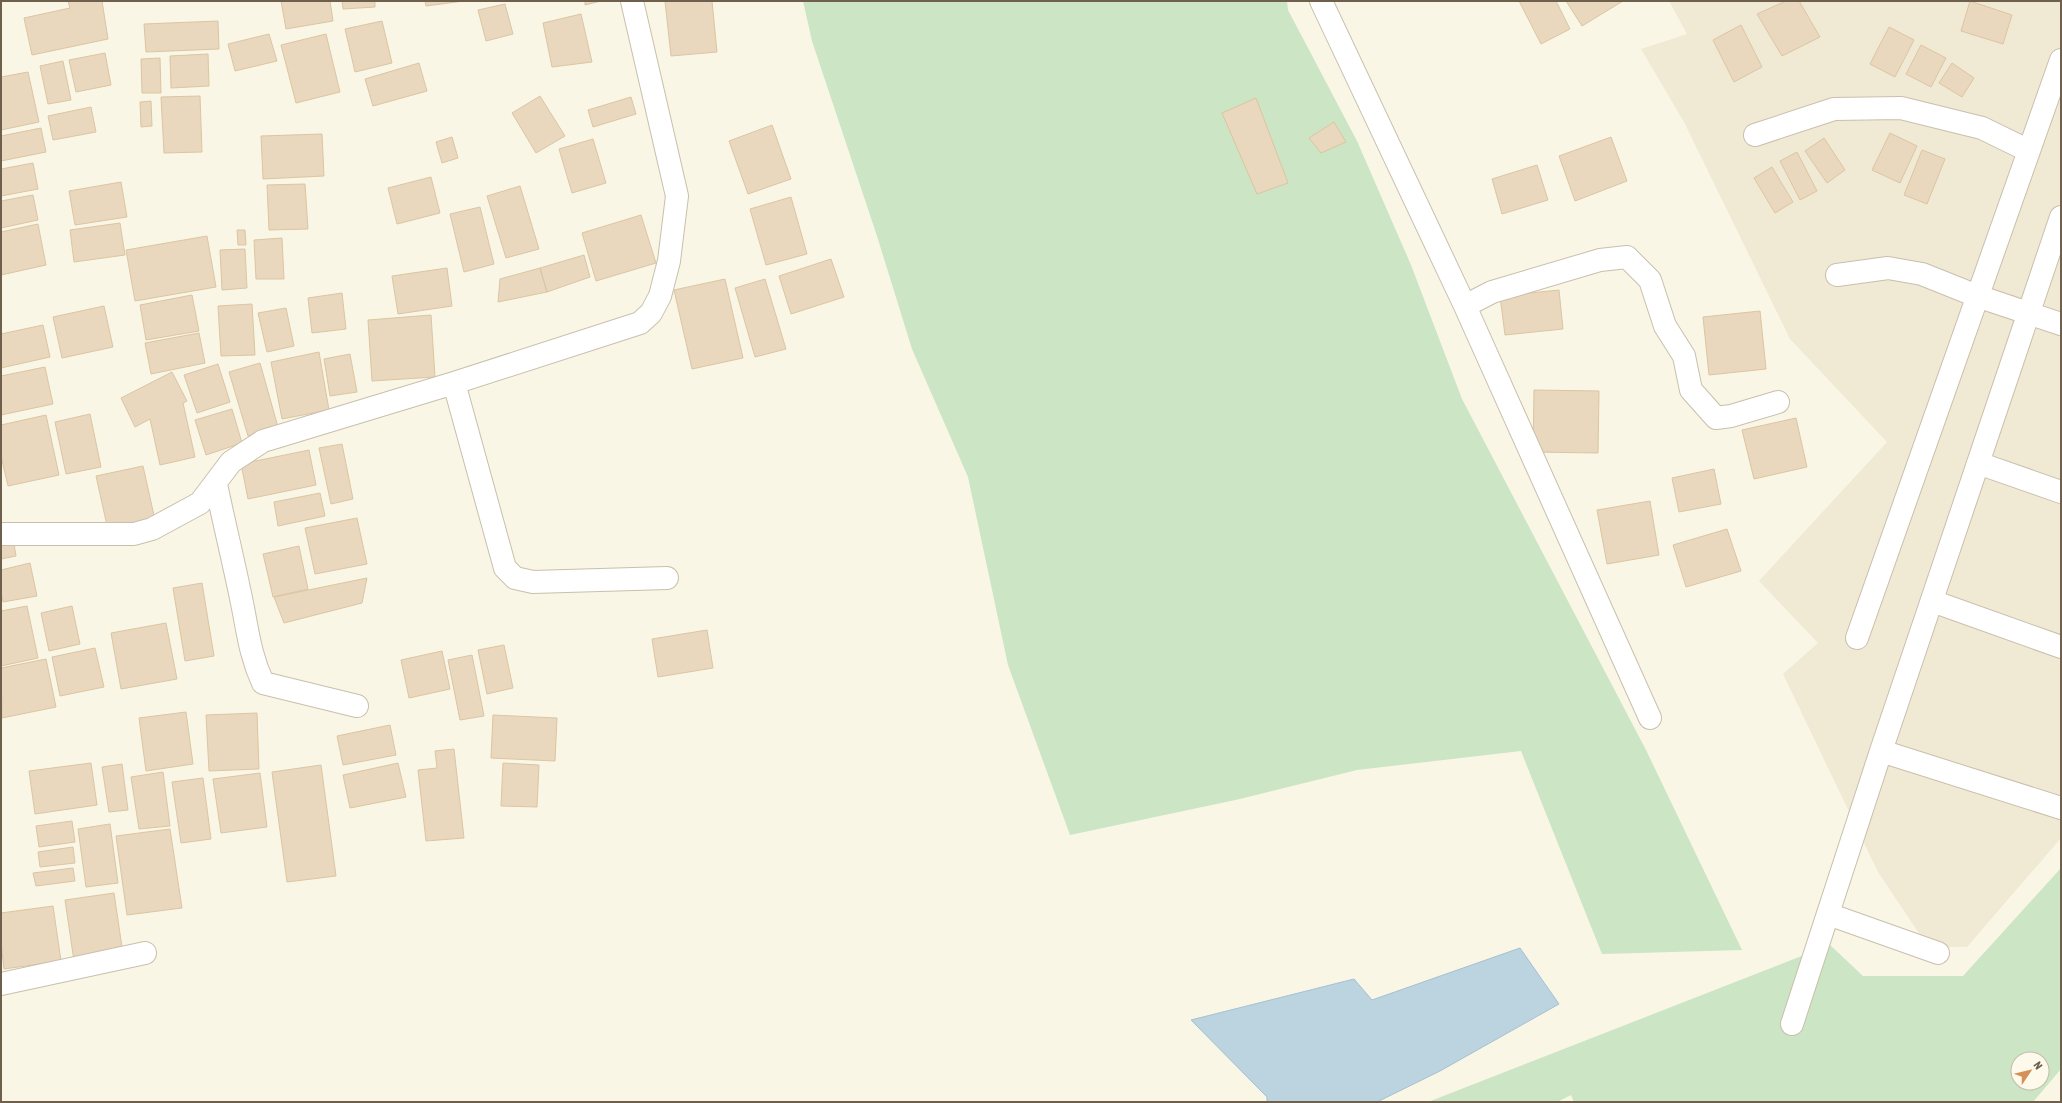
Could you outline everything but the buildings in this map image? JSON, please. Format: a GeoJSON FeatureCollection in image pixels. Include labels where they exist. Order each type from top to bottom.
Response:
{"type":"FeatureCollection","features":[{"type":"Feature","properties":{"kind":"street"},"geometry":{"type":"LineString","coordinates":[[1,534],[134,534],[152,529],[200,503],[216,484],[231,462],[263,441],[454,383],[640,323],[651,313],[660,296],[669,261],[677,196],[632,1]]}},
{"type":"Feature","properties":{"kind":"street"},"geometry":{"type":"LineString","coordinates":[[1321,1],[1465,306],[1650,718]]}},
{"type":"Feature","properties":{"kind":"street"},"geometry":{"type":"LineString","coordinates":[[1857,638],[2061,60]]}},
{"type":"Feature","properties":{"kind":"street"},"geometry":{"type":"LineString","coordinates":[[1755,135],[1834,109],[1901,108],[1982,128],[2029,151]]}},
{"type":"Feature","properties":{"kind":"street"},"geometry":{"type":"LineString","coordinates":[[1792,1024],[1881,751],[2061,217]]}},
{"type":"Feature","properties":{"kind":"street"},"geometry":{"type":"LineString","coordinates":[[1465,306],[1492,292],[1600,260],[1627,257],[1650,280],[1665,326],[1684,356],[1691,390],[1711,414],[1716,418],[1731,416],[1778,402]]}},
{"type":"Feature","properties":{"kind":"street"},"geometry":{"type":"LineString","coordinates":[[1837,275],[1888,268],[1922,274],[1977,296],[2061,324]]}},
{"type":"Feature","properties":{"kind":"street"},"geometry":{"type":"LineString","coordinates":[[454,383],[505,568],[515,578],[533,582],[667,578]]}},
{"type":"Feature","properties":{"kind":"street"},"geometry":{"type":"LineString","coordinates":[[1978,464],[2061,492]]}},
{"type":"Feature","properties":{"kind":"street"},"geometry":{"type":"LineString","coordinates":[[216,484],[242,604],[247,639],[254,663],[263,683],[357,706]]}},
{"type":"Feature","properties":{"kind":"street"},"geometry":{"type":"LineString","coordinates":[[1932,601],[2061,647]]}},
{"type":"Feature","properties":{"kind":"street"},"geometry":{"type":"LineString","coordinates":[[1881,751],[2061,808]]}},
{"type":"Feature","properties":{"kind":"street"},"geometry":{"type":"LineString","coordinates":[[1828,914],[1938,953]]}},
{"type":"Feature","properties":{"kind":"street"},"geometry":{"type":"LineString","coordinates":[[1,984],[145,953]]}},
{"type":"Feature","properties":{"kind":"shaded area"},"geometry":{"type":"Polygon","coordinates":[[[1669,1],[2061,1],[2061,838],[1967,947],[1928,947],[1878,872],[1783,674],[1818,643],[1759,581],[1887,442],[1790,339],[1684,122],[1641,49],[1687,34],[1669,1]]]}},
{"type":"Feature","properties":{"kind":"green space"},"geometry":{"type":"Polygon","coordinates":[[[803,1],[1287,1],[1288,10],[1357,141],[1411,265],[1462,399],[1646,750],[1742,950],[1602,954],[1521,751],[1357,770],[1240,799],[1070,835],[1008,665],[968,477],[912,349],[877,236],[812,41],[803,1]]]}},
{"type":"Feature","properties":{"kind":"green space"},"geometry":{"type":"Polygon","coordinates":[[[2061,868],[2061,1069],[2050,1082],[2050,1051],[2010,1051],[2010,1091],[2042,1091],[2033,1102],[1574,1102],[1571,1095],[1557,1102],[1428,1102],[1830,945],[1863,976],[1963,976],[2061,868]]]}},
{"type":"Feature","properties":{"kind":"water"},"geometry":{"type":"Polygon","coordinates":[[[1520,948],[1559,1004],[1440,1071],[1377,1102],[1267,1102],[1267,1097],[1191,1020],[1354,979],[1372,1000],[1520,948]]]}}]}
